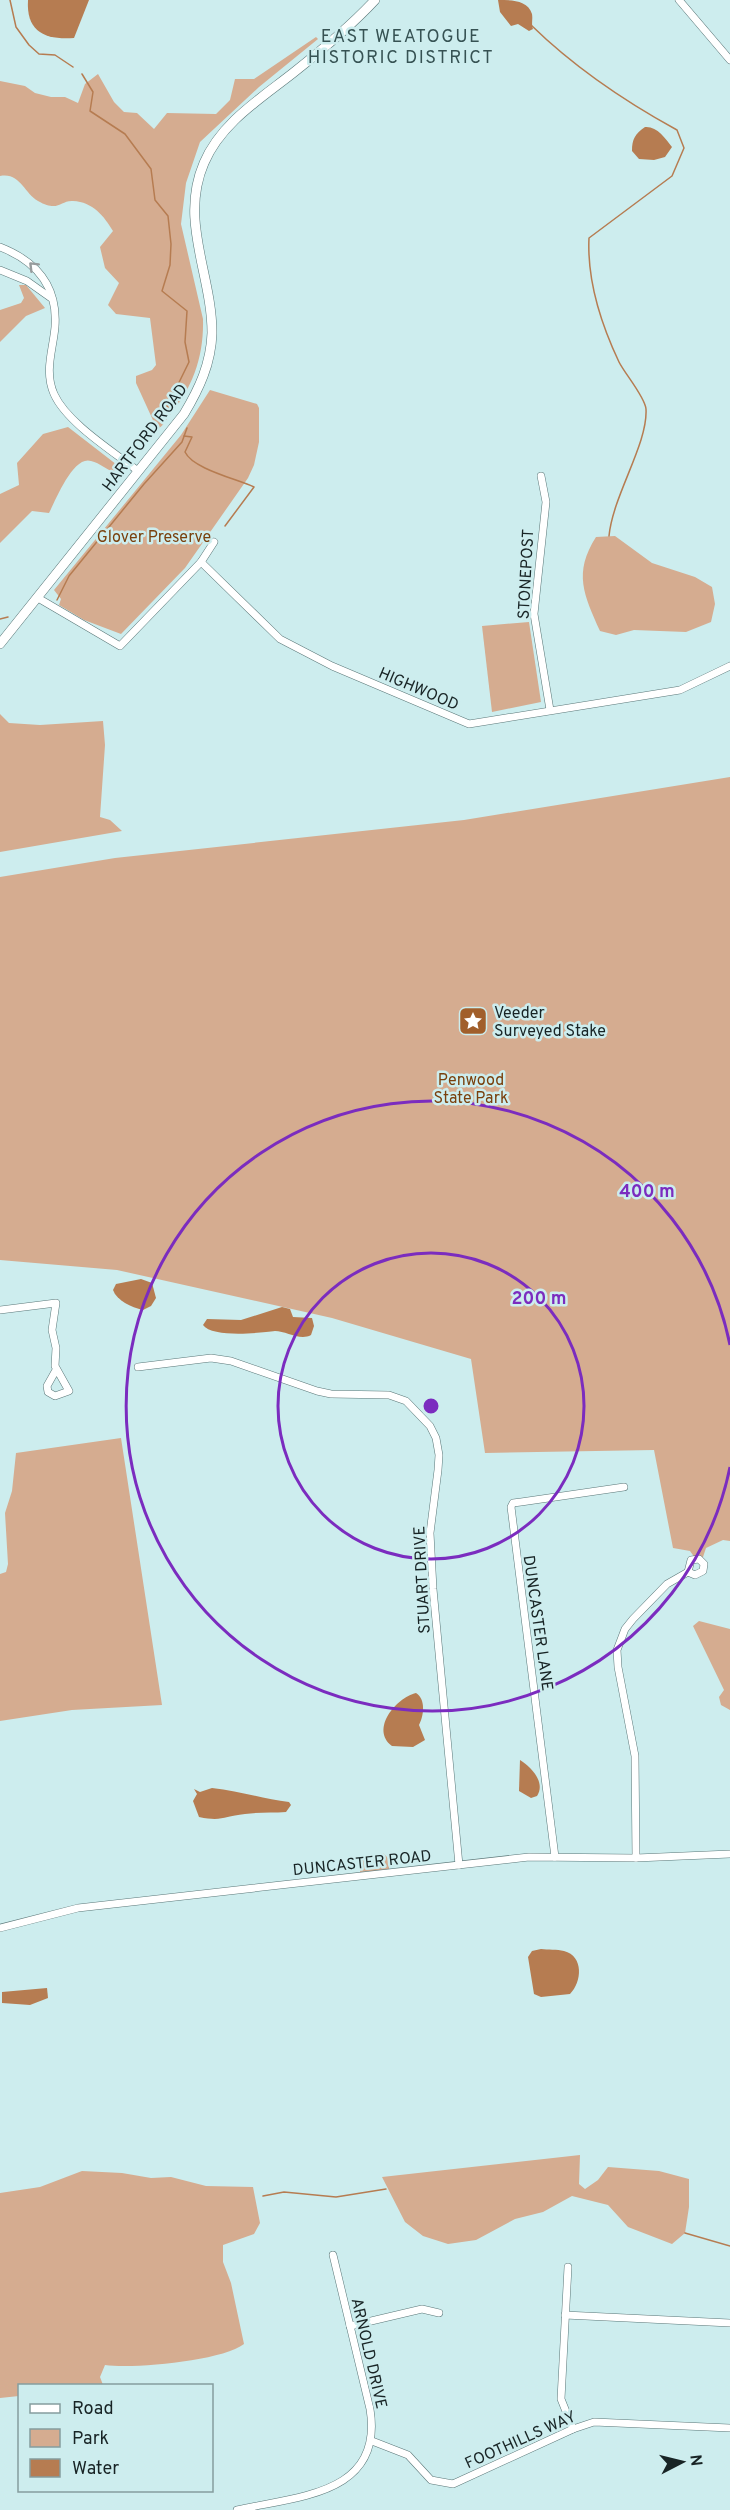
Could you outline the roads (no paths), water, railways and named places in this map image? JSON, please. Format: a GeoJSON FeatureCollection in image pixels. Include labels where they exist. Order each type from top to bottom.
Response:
{"type":"FeatureCollection","features":[{"type":"Feature","properties":{"kind":"main road","name":"HARTFORD ROAD"},"geometry":{"type":"LineString","coordinates":[[0,644],[184,414],[201,385],[207,368],[211,321],[193,223],[194,199],[204,163],[217,140],[236,119],[333,41],[375,0]]}},
{"type":"Feature","properties":{"kind":"street"},"geometry":{"type":"LineString","coordinates":[[678,0],[730,60]]}},
{"type":"Feature","properties":{"kind":"street"},"geometry":{"type":"LineString","coordinates":[[0,247],[23,257],[35,267],[49,288],[55,326],[49,367],[54,394],[70,415],[138,471]]}},
{"type":"Feature","properties":{"kind":"street"},"geometry":{"type":"LineString","coordinates":[[0,270],[27,281],[51,298]]}},
{"type":"Feature","properties":{"kind":"street","name":"STONEPOST"},"geometry":{"type":"LineString","coordinates":[[541,476],[546,502],[534,614],[549,710]]}},
{"type":"Feature","properties":{"kind":"street"},"geometry":{"type":"LineString","coordinates":[[38,598],[120,646],[201,562],[214,542]]}},
{"type":"Feature","properties":{"kind":"street","name":"HIGHWOOD"},"geometry":{"type":"LineString","coordinates":[[201,562],[280,639],[347,672],[469,724],[680,690],[701,682],[730,666]]}},
{"type":"Feature","properties":{"kind":"street"},"geometry":{"type":"LineString","coordinates":[[0,1310],[56,1303],[52,1330],[56,1348],[56,1370]]}},
{"type":"Feature","properties":{"kind":"street","name":"STUART DRIVE"},"geometry":{"type":"LineString","coordinates":[[138,1367],[194,1358],[231,1361],[317,1391],[331,1394],[389,1395],[406,1401],[430,1425],[439,1455],[430,1533],[433,1588],[459,1865]]}},
{"type":"Feature","properties":{"kind":"street","name":"DUNCASTER LANE"},"geometry":{"type":"LineString","coordinates":[[555,1857],[511,1507],[513,1503],[624,1487]]}},
{"type":"Feature","properties":{"kind":"street"},"geometry":{"type":"LineString","coordinates":[[636,1858],[635,1756],[618,1667],[617,1650],[625,1629],[633,1619],[667,1584],[688,1572]]}},
{"type":"Feature","properties":{"kind":"street","name":"DUNCASTER ROAD"},"geometry":{"type":"LineString","coordinates":[[0,1928],[78,1908],[529,1857],[636,1858],[730,1854]]}},
{"type":"Feature","properties":{"kind":"street","name":"ARNOLD DRIVE"},"geometry":{"type":"LineString","coordinates":[[237,2510],[333,2487],[359,2469],[372,2441],[370,2409],[333,2255]]}},
{"type":"Feature","properties":{"kind":"street"},"geometry":{"type":"LineString","coordinates":[[568,2268],[561,2399],[573,2429]]}},
{"type":"Feature","properties":{"kind":"street"},"geometry":{"type":"LineString","coordinates":[[350,2326],[422,2309],[439,2313]]}},
{"type":"Feature","properties":{"kind":"street"},"geometry":{"type":"LineString","coordinates":[[565,2315],[730,2324]]}},
{"type":"Feature","properties":{"kind":"street","name":"FOOTHILLS WAY"},"geometry":{"type":"LineString","coordinates":[[372,2441],[408,2455],[431,2480],[453,2484],[573,2429],[605,2421],[730,2428]]}},
{"type":"Feature","properties":{"kind":"water"},"geometry":{"type":"Polygon","coordinates":[[[28,0],[89,0],[74,38],[64,38],[46,35],[34,27],[28,11],[28,0]]]}},
{"type":"Feature","properties":{"kind":"water"},"geometry":{"type":"Polygon","coordinates":[[[498,0],[523,3],[527,6],[532,14],[533,29],[529,31],[518,24],[511,26],[500,12],[498,0]]]}},
{"type":"Feature","properties":{"kind":"water"},"geometry":{"type":"Polygon","coordinates":[[[645,127],[664,136],[672,147],[665,157],[654,160],[639,159],[632,151],[635,137],[645,127]]]}},
{"type":"Feature","properties":{"kind":"water"},"geometry":{"type":"Polygon","coordinates":[[[141,1279],[152,1283],[156,1298],[151,1306],[143,1310],[125,1303],[113,1290],[116,1284],[141,1279]]]}},
{"type":"Feature","properties":{"kind":"water"},"geometry":{"type":"Polygon","coordinates":[[[282,1307],[290,1309],[293,1317],[312,1318],[314,1326],[311,1335],[302,1337],[279,1331],[226,1333],[216,1332],[203,1325],[207,1319],[241,1320],[282,1307]]]}},
{"type":"Feature","properties":{"kind":"water"},"geometry":{"type":"Polygon","coordinates":[[[416,1693],[423,1703],[419,1725],[425,1740],[413,1747],[392,1746],[386,1739],[384,1731],[388,1715],[401,1701],[416,1693]]]}},
{"type":"Feature","properties":{"kind":"water"},"geometry":{"type":"Polygon","coordinates":[[[520,1760],[536,1775],[540,1785],[537,1796],[531,1798],[519,1791],[520,1760]]]}},
{"type":"Feature","properties":{"kind":"water"},"geometry":{"type":"Polygon","coordinates":[[[212,1788],[289,1802],[291,1805],[286,1812],[250,1813],[218,1819],[199,1817],[193,1801],[197,1794],[194,1789],[200,1792],[212,1788]]]}},
{"type":"Feature","properties":{"kind":"water"},"geometry":{"type":"Polygon","coordinates":[[[541,1949],[564,1951],[575,1958],[579,1976],[570,1994],[541,1997],[534,1994],[528,1957],[532,1951],[541,1949]]]}},
{"type":"Feature","properties":{"kind":"water"},"geometry":{"type":"Polygon","coordinates":[[[47,1988],[48,1998],[30,2005],[2,2003],[2,1992],[47,1988]]]}},
{"type":"Feature","properties":{"kind":"waterway"},"geometry":{"type":"LineString","coordinates":[[10,0],[16,27],[29,45],[39,54],[55,55],[73,67]]}},
{"type":"Feature","properties":{"kind":"waterway"},"geometry":{"type":"LineString","coordinates":[[531,25],[564,55],[600,82],[677,130],[684,148],[672,176],[589,238],[590,270],[601,317],[619,362],[642,398],[646,409],[642,438],[617,504],[609,536]]}},
{"type":"Feature","properties":{"kind":"waterway"},"geometry":{"type":"LineString","coordinates":[[82,74],[93,92],[90,111],[125,134],[151,169],[155,200],[168,216],[171,244],[170,265],[162,291],[187,311],[185,342],[189,362],[167,407]]}},
{"type":"Feature","properties":{"kind":"waterway"},"geometry":{"type":"LineString","coordinates":[[57,600],[69,576],[144,484],[182,442],[187,428]]}},
{"type":"Feature","properties":{"kind":"waterway"},"geometry":{"type":"LineString","coordinates":[[184,436],[192,437],[185,452],[197,464],[254,487],[225,526]]}},
{"type":"Feature","properties":{"kind":"waterway"},"geometry":{"type":"LineString","coordinates":[[0,619],[8,617]]}},
{"type":"Feature","properties":{"kind":"waterway"},"geometry":{"type":"LineString","coordinates":[[263,2196],[284,2192],[336,2197],[386,2189]]}},
{"type":"Feature","properties":{"kind":"waterway"},"geometry":{"type":"LineString","coordinates":[[685,2233],[730,2246]]}},
{"type":"Feature","properties":{"kind":"place","name":"Veeder Surveyed Stake"},"geometry":{"type":"Point","coordinates":[473,1021]}},
{"type":"Feature","properties":{"kind":"district","name":"EAST WEATOGUE HISTORIC DISTRICT"},"geometry":{"type":"Point","coordinates":[401,46]}},
{"type":"Feature","properties":{"kind":"park label","name":"Glover Preserve"},"geometry":{"type":"Point","coordinates":[154,536]}},
{"type":"Feature","properties":{"kind":"park label","name":"Penwood State Park"},"geometry":{"type":"Point","coordinates":[471,1088]}}]}
